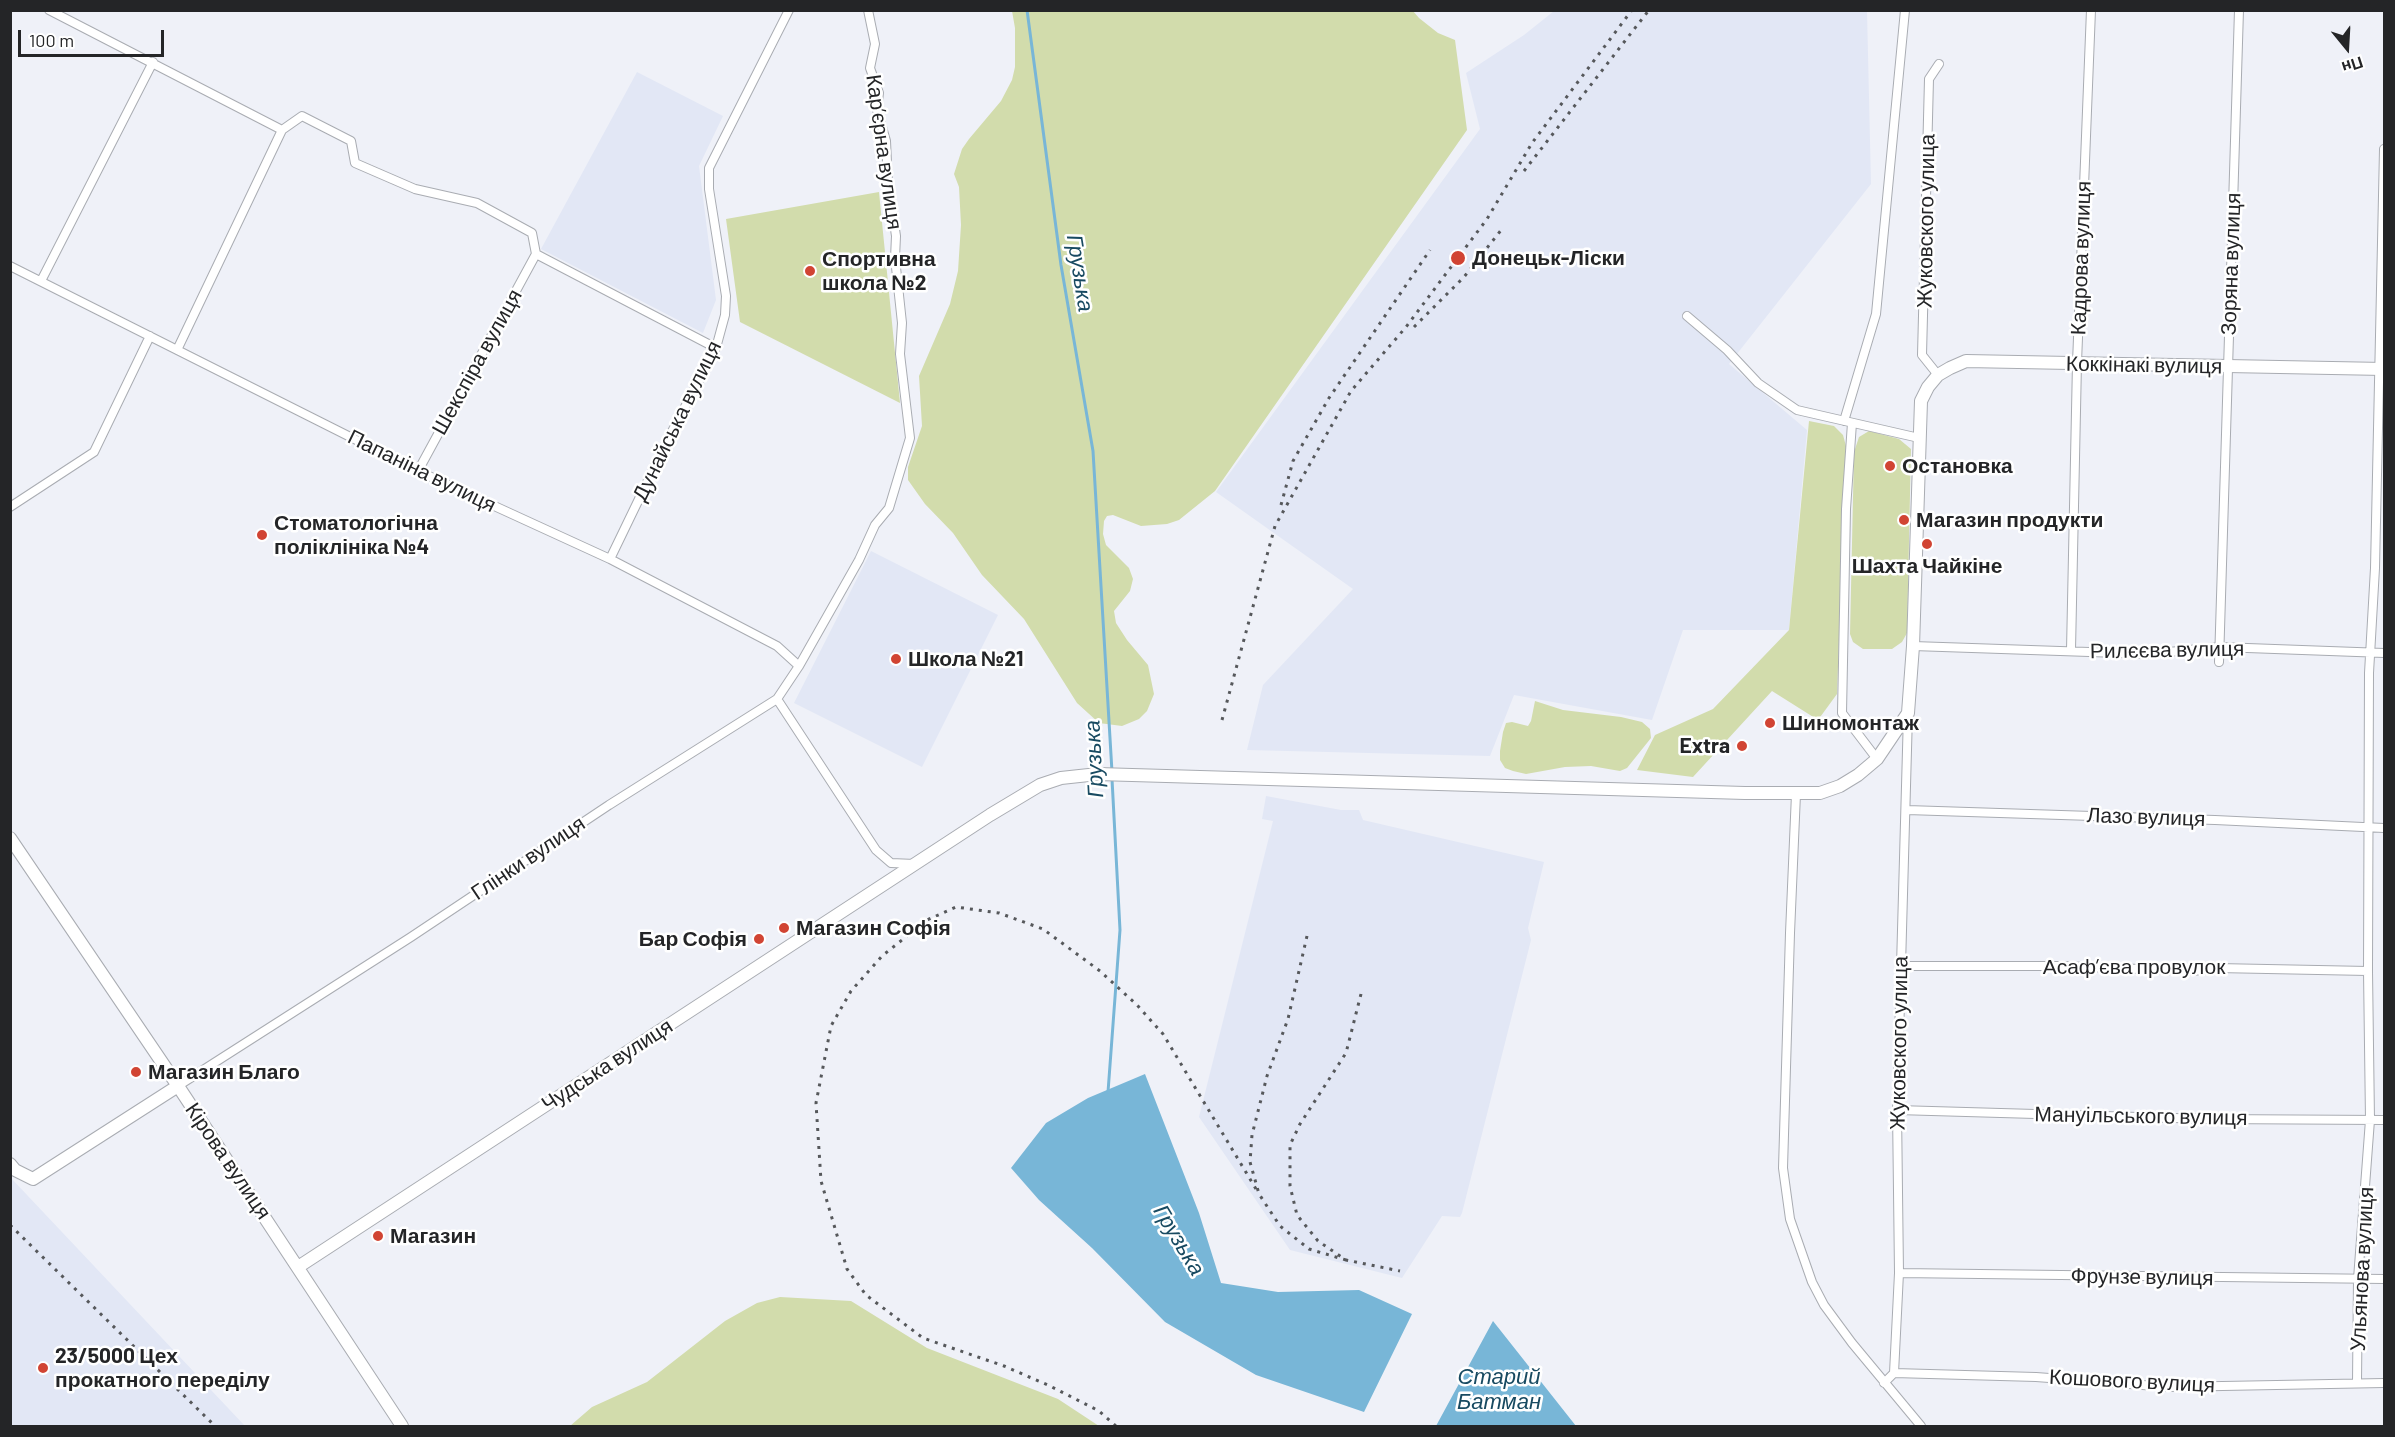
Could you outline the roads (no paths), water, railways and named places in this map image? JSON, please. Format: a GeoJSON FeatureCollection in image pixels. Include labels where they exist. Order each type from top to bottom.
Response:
{"type":"FeatureCollection","features":[{"type":"Feature","properties":{"kind":"street"},"geometry":{"type":"LineString","coordinates":[[49,10],[282,130]]}},
{"type":"Feature","properties":{"kind":"street","name":"Дунайська вулиця"},"geometry":{"type":"LineString","coordinates":[[610,559],[668,439],[716,348],[725,315],[726,296],[709,189],[709,168],[789,10]]}},
{"type":"Feature","properties":{"kind":"street","name":"Кар’єрна вулиця"},"geometry":{"type":"LineString","coordinates":[[868,10],[875,44],[870,68],[879,93],[877,110],[886,141],[888,183],[896,236],[895,258],[902,323],[900,354],[910,438]]}},
{"type":"Feature","properties":{"kind":"street"},"geometry":{"type":"LineString","coordinates":[[1877,759],[1842,713],[1848,422],[1876,314],[1905,10]]}},
{"type":"Feature","properties":{"kind":"street","name":"Кадрова вулиця"},"geometry":{"type":"LineString","coordinates":[[2071,650],[2077,363],[2091,10]]}},
{"type":"Feature","properties":{"kind":"street","name":"Зоряна вулиця"},"geometry":{"type":"LineString","coordinates":[[2219,662],[2239,10]]}},
{"type":"Feature","properties":{"kind":"street"},"geometry":{"type":"LineString","coordinates":[[41,281],[153,63]]}},
{"type":"Feature","properties":{"kind":"street","name":"Жуковского улица"},"geometry":{"type":"LineString","coordinates":[[1938,375],[1923,355],[1929,79],[1939,64]]}},
{"type":"Feature","properties":{"kind":"street"},"geometry":{"type":"LineString","coordinates":[[177,350],[282,130],[302,116],[351,141],[355,163],[415,189],[477,202],[532,233],[536,254],[716,348]]}},
{"type":"Feature","properties":{"kind":"street","name":"Ульянова вулиця"},"geometry":{"type":"LineString","coordinates":[[2357,1382],[2358,1279],[2370,1120],[2368,827],[2371,653],[2382,369],[2385,149]]}},
{"type":"Feature","properties":{"kind":"street","name":"Шекспіра вулиця"},"geometry":{"type":"LineString","coordinates":[[418,471],[536,254]]}},
{"type":"Feature","properties":{"kind":"street","name":"Папаніна вулиця"},"geometry":{"type":"LineString","coordinates":[[10,266],[418,471],[610,559],[777,646],[800,666]]}},
{"type":"Feature","properties":{"kind":"street"},"geometry":{"type":"LineString","coordinates":[[1687,316],[1727,350],[1758,384],[1797,410],[1919,438]]}},
{"type":"Feature","properties":{"kind":"street"},"geometry":{"type":"LineString","coordinates":[[10,507],[94,452],[150,336]]}},
{"type":"Feature","properties":{"kind":"street","name":"Коккінакі вулиця"},"geometry":{"type":"LineString","coordinates":[[1938,375],[1966,362],[2382,369]]}},
{"type":"Feature","properties":{"kind":"street"},"geometry":{"type":"LineString","coordinates":[[1908,713],[1913,646],[1921,401],[1928,387],[1938,375]]}},
{"type":"Feature","properties":{"kind":"street","name":"Глінки вулиця"},"geometry":{"type":"LineString","coordinates":[[10,1164],[15,1170],[33,1179],[411,937],[609,805],[777,699],[800,666],[859,560],[875,525],[889,508],[910,438]]}},
{"type":"Feature","properties":{"kind":"street","name":"Рилєєва вулиця"},"geometry":{"type":"LineString","coordinates":[[1913,646],[2148,654],[2220,647],[2385,653]]}},
{"type":"Feature","properties":{"kind":"street"},"geometry":{"type":"LineString","coordinates":[[777,699],[876,850],[891,863],[915,864]]}},
{"type":"Feature","properties":{"kind":"street","name":"Жуковского улица"},"geometry":{"type":"LineString","coordinates":[[1894,1373],[1899,1273],[1897,1110],[1908,713]]}},
{"type":"Feature","properties":{"kind":"street","name":"Чудська вулиця"},"geometry":{"type":"LineString","coordinates":[[298,1266],[1040,785],[1061,778],[1098,774],[1820,793],[1858,776],[1877,759],[1908,713]]}},
{"type":"Feature","properties":{"kind":"street"},"geometry":{"type":"LineString","coordinates":[[1796,794],[1783,1168],[1790,1219],[1812,1282],[1838,1324],[1921,1426]]}},
{"type":"Feature","properties":{"kind":"street","name":"Лазо вулиця"},"geometry":{"type":"LineString","coordinates":[[1907,810],[2385,828]]}},
{"type":"Feature","properties":{"kind":"street","name":"Кірова вулиця"},"geometry":{"type":"LineString","coordinates":[[10,838],[178,1086],[402,1426]]}},
{"type":"Feature","properties":{"kind":"street","name":"Асаф’єва провулок"},"geometry":{"type":"LineString","coordinates":[[1900,966],[2062,966],[2193,971],[2217,968],[2368,971]]}},
{"type":"Feature","properties":{"kind":"street","name":"Мануільського вулиця"},"geometry":{"type":"LineString","coordinates":[[1897,1110],[2208,1119],[2385,1120]]}},
{"type":"Feature","properties":{"kind":"street","name":"Фрунзе вулиця"},"geometry":{"type":"LineString","coordinates":[[1899,1273],[2385,1279]]}},
{"type":"Feature","properties":{"kind":"street"},"geometry":{"type":"LineString","coordinates":[[1884,1383],[1894,1373]]}},
{"type":"Feature","properties":{"kind":"street","name":"Кошового вулиця"},"geometry":{"type":"LineString","coordinates":[[1894,1373],[2036,1377],[2169,1387],[2385,1383]]}},
{"type":"Feature","properties":{"kind":"water"},"geometry":{"type":"Polygon","coordinates":[[[1145,1074],[1199,1213],[1221,1283],[1278,1292],[1359,1290],[1412,1314],[1364,1412],[1256,1375],[1165,1322],[1092,1248],[1039,1200],[1011,1168],[1046,1123],[1088,1098],[1145,1074]]]}},
{"type":"Feature","properties":{"kind":"water","name":"Старий Батман"},"geometry":{"type":"Polygon","coordinates":[[[1493,1321],[1576,1426],[1436,1426],[1493,1321]]]}},
{"type":"Feature","properties":{"kind":"waterway","name":"Грузька"},"geometry":{"type":"LineString","coordinates":[[1027,10],[1061,265],[1093,451],[1112,772]]}},
{"type":"Feature","properties":{"kind":"waterway","name":"Грузька"},"geometry":{"type":"LineString","coordinates":[[1108,1092],[1120,930],[1112,779]]}},
{"type":"Feature","properties":{"kind":"railway"},"geometry":{"type":"LineString","coordinates":[[1222,720],[1275,526],[1351,391],[1406,327],[1487,219],[1532,143],[1632,10]]}},
{"type":"Feature","properties":{"kind":"railway"},"geometry":{"type":"LineString","coordinates":[[1524,171],[1649,10]]}},
{"type":"Feature","properties":{"kind":"railway"},"geometry":{"type":"LineString","coordinates":[[1414,327],[1464,277],[1502,229]]}},
{"type":"Feature","properties":{"kind":"railway"},"geometry":{"type":"LineString","coordinates":[[1281,505],[1293,461],[1329,398],[1430,250]]}},
{"type":"Feature","properties":{"kind":"railway"},"geometry":{"type":"LineString","coordinates":[[1116,1426],[1099,1411],[1050,1386],[1004,1366],[923,1338],[866,1295],[847,1269],[821,1181],[816,1103],[831,1026],[851,991],[882,956],[927,920],[956,907],[999,913],[1043,929],[1100,971],[1137,1005],[1163,1034],[1259,1194]]}},
{"type":"Feature","properties":{"kind":"railway"},"geometry":{"type":"LineString","coordinates":[[1307,936],[1288,1019],[1267,1076],[1252,1135],[1250,1162],[1259,1194],[1280,1226],[1309,1249],[1346,1260]]}},
{"type":"Feature","properties":{"kind":"railway"},"geometry":{"type":"LineString","coordinates":[[1361,994],[1346,1053],[1300,1124],[1290,1145],[1290,1186],[1297,1215],[1318,1241],[1346,1260],[1400,1271]]}},
{"type":"Feature","properties":{"kind":"railway"},"geometry":{"type":"LineString","coordinates":[[10,1225],[215,1426]]}},
{"type":"Feature","properties":{"kind":"place","name":"Донецьк-Ліски"},"geometry":{"type":"Point","coordinates":[1458,258]}},
{"type":"Feature","properties":{"kind":"place","name":"Спортивна школа №2"},"geometry":{"type":"Point","coordinates":[810,271]}},
{"type":"Feature","properties":{"kind":"place","name":"Остановка"},"geometry":{"type":"Point","coordinates":[1890,466]}},
{"type":"Feature","properties":{"kind":"place","name":"Магазин продукти"},"geometry":{"type":"Point","coordinates":[1904,520]}},
{"type":"Feature","properties":{"kind":"place","name":"Стоматологічна поліклініка №4"},"geometry":{"type":"Point","coordinates":[262,535]}},
{"type":"Feature","properties":{"kind":"place","name":"Шахта Чайкіне"},"geometry":{"type":"Point","coordinates":[1927,544]}},
{"type":"Feature","properties":{"kind":"place","name":"Школа №21"},"geometry":{"type":"Point","coordinates":[896,659]}},
{"type":"Feature","properties":{"kind":"place","name":"Шиномонтаж"},"geometry":{"type":"Point","coordinates":[1770,723]}},
{"type":"Feature","properties":{"kind":"place","name":"Extra"},"geometry":{"type":"Point","coordinates":[1742,746]}},
{"type":"Feature","properties":{"kind":"place","name":"Магазин Софія"},"geometry":{"type":"Point","coordinates":[784,928]}},
{"type":"Feature","properties":{"kind":"place","name":"Бар Софія"},"geometry":{"type":"Point","coordinates":[759,939]}},
{"type":"Feature","properties":{"kind":"place","name":"Магазин Благо"},"geometry":{"type":"Point","coordinates":[136,1072]}},
{"type":"Feature","properties":{"kind":"place","name":"Магазин"},"geometry":{"type":"Point","coordinates":[378,1236]}},
{"type":"Feature","properties":{"kind":"place","name":"23/5000 Цех прокатного переділу"},"geometry":{"type":"Point","coordinates":[43,1368]}}]}
